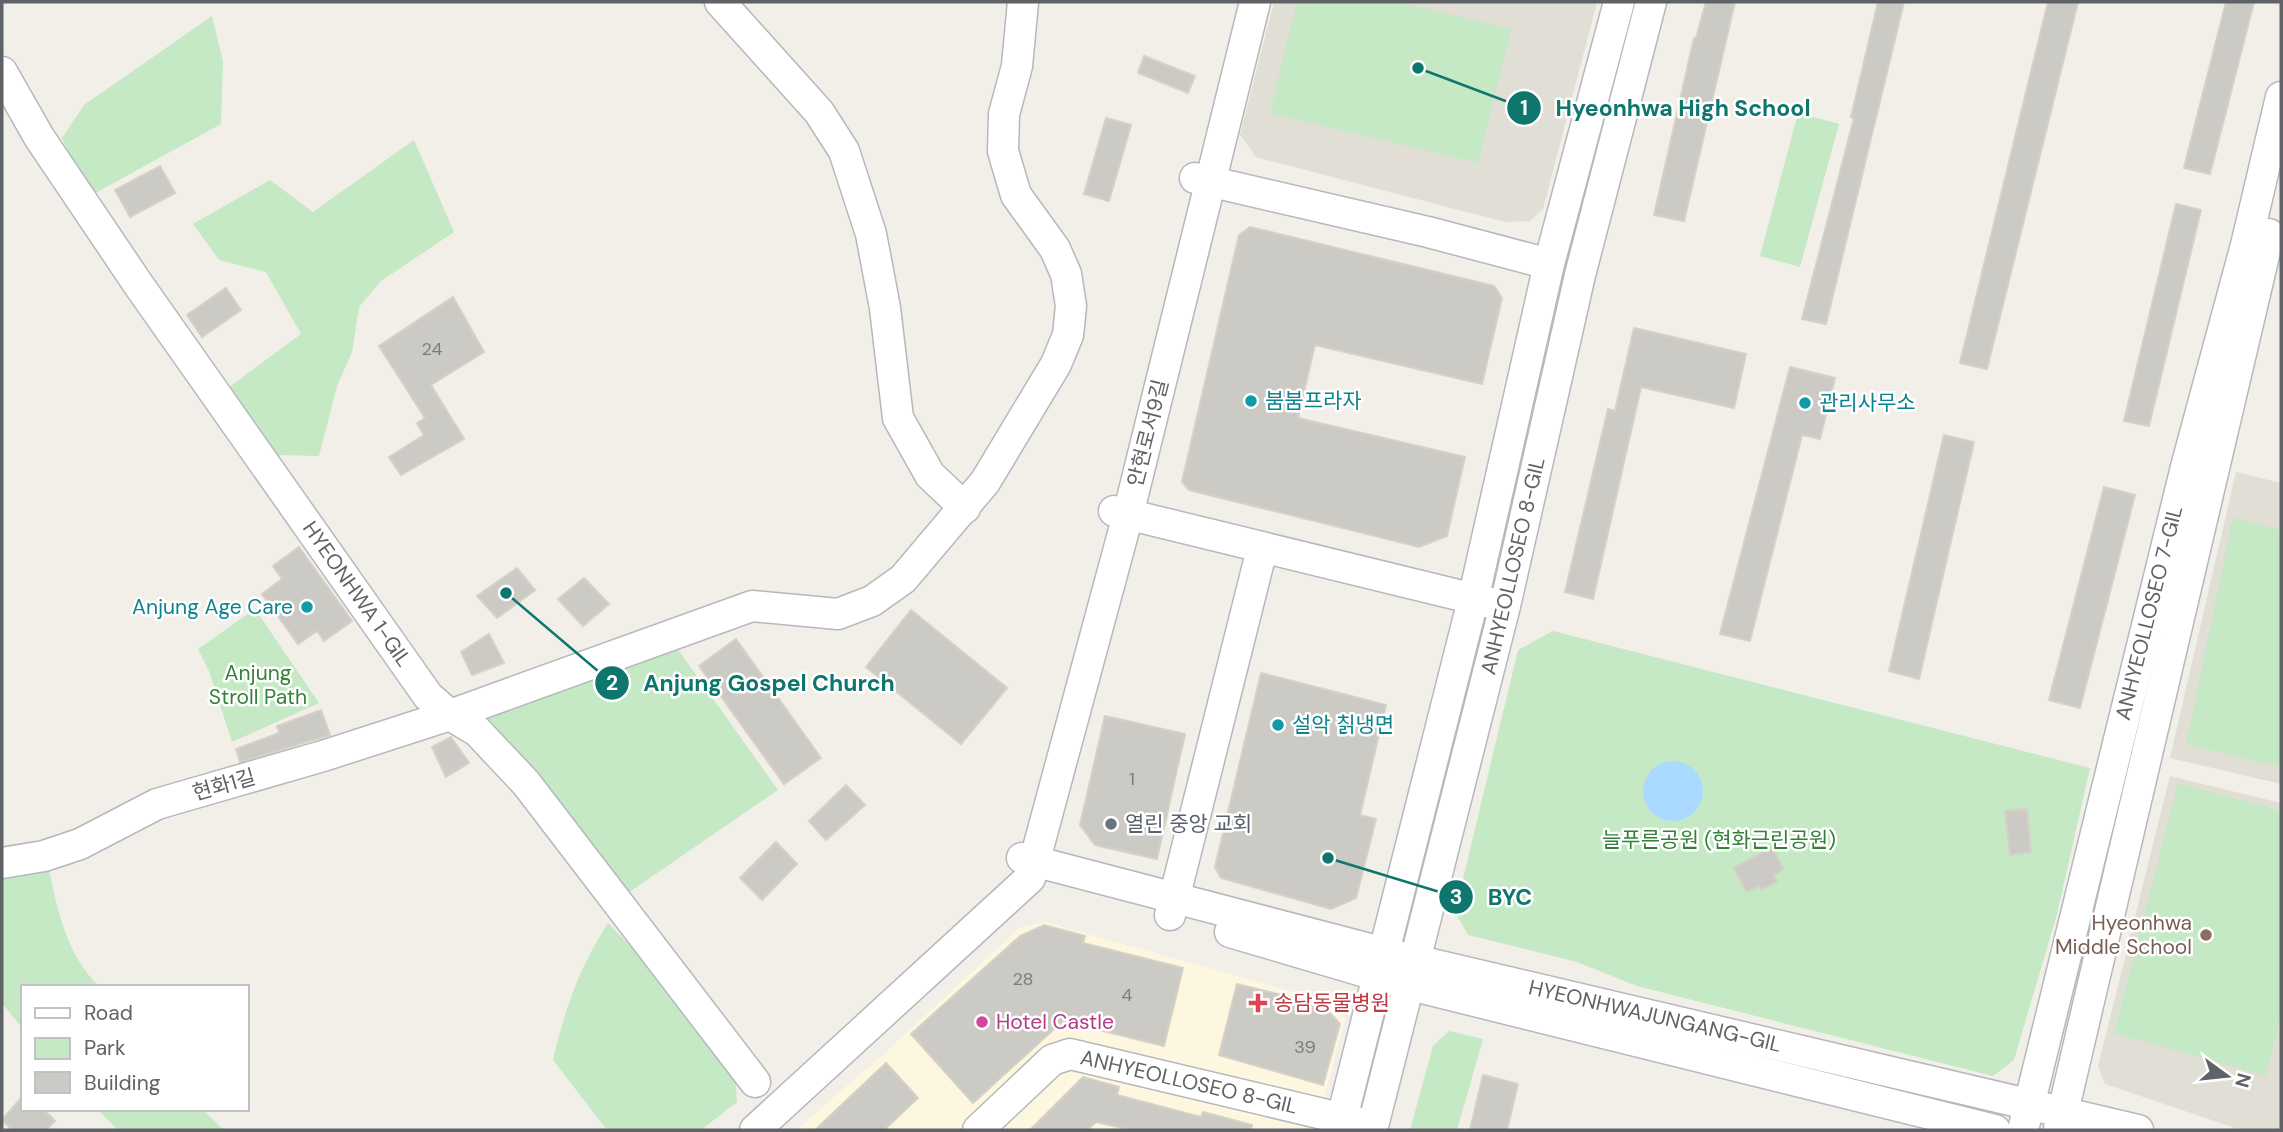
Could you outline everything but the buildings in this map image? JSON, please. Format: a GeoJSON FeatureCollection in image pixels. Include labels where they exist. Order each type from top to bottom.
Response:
{"type":"FeatureCollection","features":[{"type":"Feature","properties":{"kind":"street"},"geometry":{"type":"LineString","coordinates":[[720,2],[819,112],[844,151],[871,234],[885,308],[898,418],[930,475],[965,508]]}},
{"type":"Feature","properties":{"kind":"street","name":"현화1길"},"geometry":{"type":"LineString","coordinates":[[2,863],[44,856],[80,844],[157,804],[323,756],[450,715],[752,606],[838,614],[872,601],[903,579],[985,482],[1056,364],[1068,335],[1071,306],[1066,274],[1055,249],[1016,195],[1003,151],[1004,114],[1017,66],[1023,2]]}},
{"type":"Feature","properties":{"kind":"street","name":"안현로서9길"},"geometry":{"type":"LineString","coordinates":[[1203,180],[1237,2]]}},
{"type":"Feature","properties":{"kind":"street","name":"안현로서9길"},"geometry":{"type":"LineString","coordinates":[[1026,867],[1121,513],[1203,180],[1255,2]]}},
{"type":"Feature","properties":{"kind":"street","name":"ANHYEOLLOSEO 8-GIL"},"geometry":{"type":"LineString","coordinates":[[978,1130],[1052,1060],[1070,1054],[1341,1125],[1473,600],[1549,264],[1619,2]]}},
{"type":"Feature","properties":{"kind":"street","name":"ANHYEOLLOSEO 8-GIL"},"geometry":{"type":"LineString","coordinates":[[1373,1128],[1505,606],[1580,275],[1651,2]]}},
{"type":"Feature","properties":{"kind":"street","name":"HYEONHWA 1-GIL"},"geometry":{"type":"LineString","coordinates":[[2,72],[39,137],[161,316],[322,541],[390,644],[429,696],[450,715],[477,731],[526,783],[755,1082]]}},
{"type":"Feature","properties":{"kind":"street","name":"ANHYEOLLOSEO 7-GIL"},"geometry":{"type":"LineString","coordinates":[[2026,1117],[2182,480],[2246,246],[2281,97]]}},
{"type":"Feature","properties":{"kind":"street"},"geometry":{"type":"LineString","coordinates":[[1203,180],[1428,232],[1549,264]]}},
{"type":"Feature","properties":{"kind":"street","name":"ANHYEOLLOSEO 7-GIL"},"geometry":{"type":"LineString","coordinates":[[2061,1121],[2281,186]]}},
{"type":"Feature","properties":{"kind":"street"},"geometry":{"type":"LineString","coordinates":[[1121,513],[1505,606]]}},
{"type":"Feature","properties":{"kind":"street"},"geometry":{"type":"LineString","coordinates":[[1172,906],[1262,549]]}},
{"type":"Feature","properties":{"kind":"street"},"geometry":{"type":"LineString","coordinates":[[738,1130],[1026,867]]}},
{"type":"Feature","properties":{"kind":"street"},"geometry":{"type":"LineString","coordinates":[[755,1130],[1026,867]]}},
{"type":"Feature","properties":{"kind":"street","name":"HYEONHWAJUNGANG-GIL"},"geometry":{"type":"LineString","coordinates":[[1026,867],[1414,973],[2026,1117],[2138,1130]]}},
{"type":"Feature","properties":{"kind":"street"},"geometry":{"type":"LineString","coordinates":[[1414,973],[1995,1130]]}},
{"type":"Feature","properties":{"kind":"street"},"geometry":{"type":"LineString","coordinates":[[1341,1125],[1373,1128]]}},
{"type":"Feature","properties":{"kind":"shaded area"},"geometry":{"type":"Polygon","coordinates":[[[1274,2],[1597,2],[1543,209],[1530,221],[1505,222],[1256,157],[1240,135],[1274,2]]]}},
{"type":"Feature","properties":{"kind":"shaded area"},"geometry":{"type":"Polygon","coordinates":[[[2236,472],[2281,483],[2281,784],[2170,758],[2236,472]]]}},
{"type":"Feature","properties":{"kind":"shaded area","name":"Hyeonhwa Middle School"},"geometry":{"type":"Polygon","coordinates":[[[2170,776],[2281,803],[2281,1130],[2241,1130],[2105,1084],[2098,1066],[2170,776]]]}},
{"type":"Feature","properties":{"kind":"shaded area"},"geometry":{"type":"Polygon","coordinates":[[[1045,922],[1325,1001],[1345,1019],[1316,1130],[796,1130],[884,1054],[1019,928],[1045,922]]]}},
{"type":"Feature","properties":{"kind":"green space"},"geometry":{"type":"Polygon","coordinates":[[[1297,2],[1398,2],[1511,29],[1478,163],[1270,113],[1297,2]]]}},
{"type":"Feature","properties":{"kind":"green space"},"geometry":{"type":"Polygon","coordinates":[[[212,16],[223,61],[221,124],[90,196],[62,138],[84,105],[212,16]]]}},
{"type":"Feature","properties":{"kind":"green space"},"geometry":{"type":"Polygon","coordinates":[[[1798,113],[1839,124],[1800,267],[1760,256],[1798,113]]]}},
{"type":"Feature","properties":{"kind":"green space"},"geometry":{"type":"Polygon","coordinates":[[[414,140],[454,232],[381,281],[359,307],[352,352],[337,386],[319,456],[278,455],[228,388],[301,334],[266,272],[219,260],[193,224],[270,180],[313,212],[414,140]]]}},
{"type":"Feature","properties":{"kind":"green space"},"geometry":{"type":"Polygon","coordinates":[[[2233,518],[2281,530],[2281,767],[2186,744],[2233,518]]]}},
{"type":"Feature","properties":{"kind":"green space","name":"Anjung Stroll Path"},"geometry":{"type":"Polygon","coordinates":[[[255,609],[319,703],[232,742],[209,671],[198,649],[255,609]]]}},
{"type":"Feature","properties":{"kind":"green space","name":"늘푸른공원 (현화근린공원)"},"geometry":{"type":"Polygon","coordinates":[[[1553,631],[2090,768],[2057,914],[2014,1060],[1993,1076],[1637,986],[1577,962],[1468,935],[1455,912],[1518,650],[1553,631]]]}},
{"type":"Feature","properties":{"kind":"green space"},"geometry":{"type":"Polygon","coordinates":[[[672,641],[778,790],[625,895],[477,714],[672,641]]]}},
{"type":"Feature","properties":{"kind":"green space","name":"Hyeonhwa Middle School"},"geometry":{"type":"Polygon","coordinates":[[[2178,783],[2281,811],[2281,1013],[2266,1076],[2114,1033],[2178,783]]]}},
{"type":"Feature","properties":{"kind":"green space"},"geometry":{"type":"Polygon","coordinates":[[[48,864],[59,913],[71,946],[98,985],[21,985],[21,1027],[2,1003],[2,875],[48,864]]]}},
{"type":"Feature","properties":{"kind":"green space"},"geometry":{"type":"Polygon","coordinates":[[[608,923],[644,960],[735,1074],[737,1102],[701,1130],[607,1130],[553,1060],[574,989],[608,923]]]}},
{"type":"Feature","properties":{"kind":"green space"},"geometry":{"type":"Polygon","coordinates":[[[1449,1031],[1483,1039],[1457,1130],[1410,1130],[1433,1046],[1449,1031]]]}},
{"type":"Feature","properties":{"kind":"green space"},"geometry":{"type":"Polygon","coordinates":[[[99,1111],[204,1111],[224,1130],[118,1130],[99,1111]]]}},
{"type":"Feature","properties":{"kind":"water"},"geometry":{"type":"Polygon","coordinates":[[[1673,761],[1690,766],[1698,774],[1703,791],[1698,808],[1690,816],[1673,821],[1656,816],[1648,808],[1643,791],[1648,774],[1656,766],[1673,761]]]}},
{"type":"Feature","properties":{"kind":"place","name":"Hyeonhwa High School"},"geometry":{"type":"Point","coordinates":[1418,68]}},
{"type":"Feature","properties":{"kind":"place","name":"붐붐프라자"},"geometry":{"type":"Point","coordinates":[1251,401]}},
{"type":"Feature","properties":{"kind":"place","name":"관리사무소"},"geometry":{"type":"Point","coordinates":[1805,403]}},
{"type":"Feature","properties":{"kind":"place","name":"Anjung Gospel Church"},"geometry":{"type":"Point","coordinates":[506,593]}},
{"type":"Feature","properties":{"kind":"place","name":"Anjung Age Care"},"geometry":{"type":"Point","coordinates":[307,607]}},
{"type":"Feature","properties":{"kind":"place","name":"설악 칡냉면"},"geometry":{"type":"Point","coordinates":[1278,725]}},
{"type":"Feature","properties":{"kind":"place","name":"열린 중앙 교회"},"geometry":{"type":"Point","coordinates":[1111,824]}},
{"type":"Feature","properties":{"kind":"place","name":"BYC"},"geometry":{"type":"Point","coordinates":[1328,858]}},
{"type":"Feature","properties":{"kind":"place","name":"Hyeonhwa Middle School"},"geometry":{"type":"Point","coordinates":[2206,935]}},
{"type":"Feature","properties":{"kind":"place","name":"송담동물병원"},"geometry":{"type":"Point","coordinates":[1258,1003]}},
{"type":"Feature","properties":{"kind":"place","name":"Hotel Castle"},"geometry":{"type":"Point","coordinates":[982,1022]}}]}
